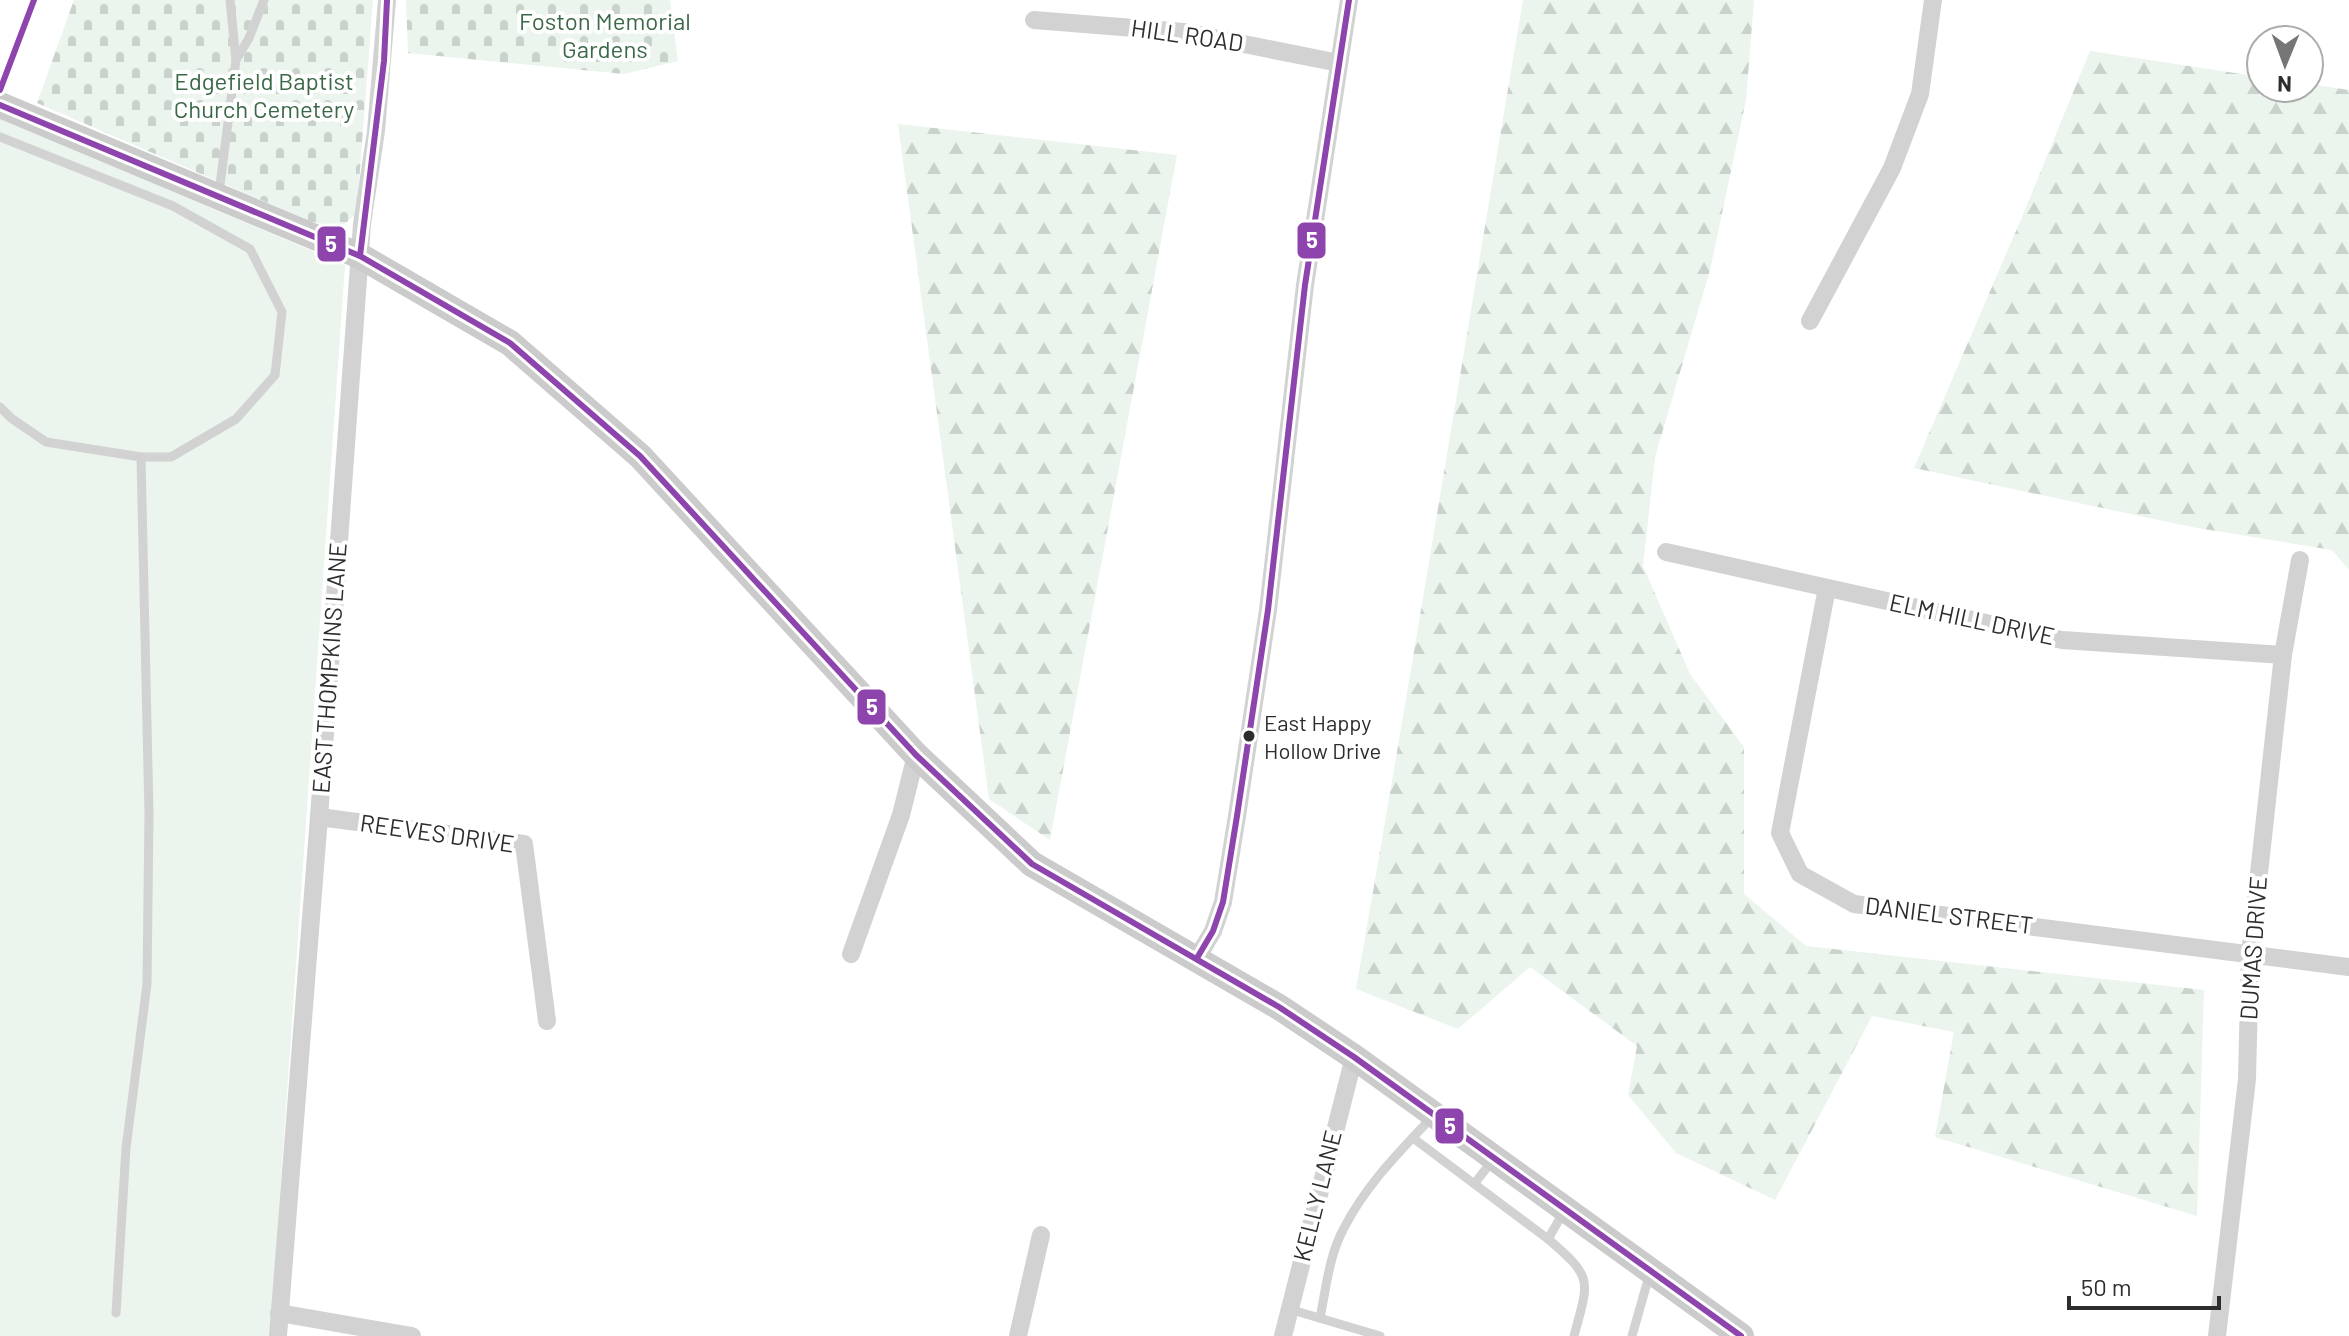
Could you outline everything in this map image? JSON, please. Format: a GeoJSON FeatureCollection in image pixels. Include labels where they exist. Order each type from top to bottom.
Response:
{"type":"FeatureCollection","features":[{"type":"Feature","properties":{"kind":"street","name":"EAST THOMPKINS LANE"},"geometry":{"type":"LineString","coordinates":[[278,1336],[362,224],[384,61],[387,0]]}},
{"type":"Feature","properties":{"kind":"street"},"geometry":{"type":"LineString","coordinates":[[1197,958],[1213,931],[1223,902],[1237,816],[1268,610],[1305,285],[1349,0]]}},
{"type":"Feature","properties":{"kind":"street"},"geometry":{"type":"LineString","coordinates":[[1810,321],[1892,168],[1920,94],[1933,0]]}},
{"type":"Feature","properties":{"kind":"street","name":"HILL ROAD"},"geometry":{"type":"LineString","coordinates":[[1034,20],[1184,32],[1339,63]]}},
{"type":"Feature","properties":{"kind":"street"},"geometry":{"type":"LineString","coordinates":[[0,105],[360,256],[510,343],[640,456],[916,755],[1032,864],[1279,1007],[1354,1057],[1741,1336]]}},
{"type":"Feature","properties":{"kind":"street","name":"ELM HILL DRIVE"},"geometry":{"type":"LineString","coordinates":[[1666,552],[2062,640],[2283,655]]}},
{"type":"Feature","properties":{"kind":"street","name":"DUMAS DRIVE"},"geometry":{"type":"LineString","coordinates":[[2217,1336],[2247,1079],[2250,955],[2283,655],[2300,560]]}},
{"type":"Feature","properties":{"kind":"street","name":"DANIEL STREET"},"geometry":{"type":"LineString","coordinates":[[1827,588],[1780,833],[1800,874],[1854,904],[2349,967]]}},
{"type":"Feature","properties":{"kind":"street"},"geometry":{"type":"LineString","coordinates":[[851,954],[901,815],[916,755]]}},
{"type":"Feature","properties":{"kind":"street","name":"REEVES DRIVE"},"geometry":{"type":"LineString","coordinates":[[319,817],[524,844],[547,1021]]}},
{"type":"Feature","properties":{"kind":"street","name":"KELLY LANE"},"geometry":{"type":"LineString","coordinates":[[1283,1336],[1354,1057]]}},
{"type":"Feature","properties":{"kind":"street"},"geometry":{"type":"LineString","coordinates":[[1018,1336],[1041,1235]]}},
{"type":"Feature","properties":{"kind":"street"},"geometry":{"type":"LineString","coordinates":[[279,1313],[412,1336]]}},
{"type":"Feature","properties":{"kind":"lane"},"geometry":{"type":"LineString","coordinates":[[0,90],[34,0]]}},
{"type":"Feature","properties":{"kind":"lane"},"geometry":{"type":"LineString","coordinates":[[219,197],[236,60],[230,0]]}},
{"type":"Feature","properties":{"kind":"lane"},"geometry":{"type":"LineString","coordinates":[[236,60],[249,38],[264,0]]}},
{"type":"Feature","properties":{"kind":"lane"},"geometry":{"type":"LineString","coordinates":[[0,137],[173,206],[250,249],[282,312],[275,375],[236,419],[171,457],[141,457],[46,442],[0,407]]}},
{"type":"Feature","properties":{"kind":"lane"},"geometry":{"type":"LineString","coordinates":[[116,1313],[126,1148],[147,984],[149,814],[141,457]]}},
{"type":"Feature","properties":{"kind":"lane"},"geometry":{"type":"LineString","coordinates":[[1320,1318],[1333,1257],[1343,1229],[1378,1175],[1434,1115]]}},
{"type":"Feature","properties":{"kind":"lane"},"geometry":{"type":"LineString","coordinates":[[1413,1138],[1548,1239],[1583,1271],[1586,1282],[1574,1336]]}},
{"type":"Feature","properties":{"kind":"lane"},"geometry":{"type":"LineString","coordinates":[[1475,1183],[1494,1159]]}},
{"type":"Feature","properties":{"kind":"lane"},"geometry":{"type":"LineString","coordinates":[[1548,1239],[1564,1210]]}},
{"type":"Feature","properties":{"kind":"lane"},"geometry":{"type":"LineString","coordinates":[[1632,1336],[1650,1272]]}},
{"type":"Feature","properties":{"kind":"lane"},"geometry":{"type":"LineString","coordinates":[[1289,1309],[1380,1336]]}},
{"type":"Feature","properties":{"kind":"green space","name":"Edgefield Baptist Church Cemetery"},"geometry":{"type":"Polygon","coordinates":[[[74,0],[373,0],[354,216],[342,226],[314,223],[37,103],[74,0]]]}},
{"type":"Feature","properties":{"kind":"green space","name":"Foston Memorial Gardens"},"geometry":{"type":"Polygon","coordinates":[[[406,0],[670,0],[678,61],[624,74],[408,53],[406,0]]]}},
{"type":"Feature","properties":{"kind":"green space"},"geometry":{"type":"Polygon","coordinates":[[[1523,0],[1754,0],[1746,100],[1710,270],[1655,457],[1643,566],[1690,674],[1744,747],[1744,894],[1806,946],[2204,990],[2197,1216],[1935,1137],[1954,1032],[1872,1016],[1775,1200],[1676,1153],[1628,1095],[1637,1046],[1530,967],[1458,1029],[1356,989],[1523,0]]]}},
{"type":"Feature","properties":{"kind":"green space"},"geometry":{"type":"Polygon","coordinates":[[[2090,51],[2245,75],[2245,104],[2325,104],[2325,86],[2349,90],[2349,570],[2332,550],[2192,527],[1914,468],[2090,51]]]}},
{"type":"Feature","properties":{"kind":"green space"},"geometry":{"type":"Polygon","coordinates":[[[0,118],[345,265],[270,1336],[0,1336],[0,118]]]}},
{"type":"Feature","properties":{"kind":"green space"},"geometry":{"type":"Polygon","coordinates":[[[898,124],[1177,155],[1050,840],[989,799],[898,124]]]}},
{"type":"Feature","properties":{"kind":"transit line","name":"5"},"geometry":{"type":"LineString","coordinates":[[0,90],[34,0]]}},
{"type":"Feature","properties":{"kind":"transit line","name":"5"},"geometry":{"type":"LineString","coordinates":[[360,256],[384,61],[387,0]]}},
{"type":"Feature","properties":{"kind":"transit line","name":"5"},"geometry":{"type":"LineString","coordinates":[[1197,958],[1213,931],[1223,902],[1237,816],[1268,610],[1305,285],[1349,0]]}},
{"type":"Feature","properties":{"kind":"transit line","name":"5"},"geometry":{"type":"LineString","coordinates":[[0,105],[360,256],[510,343],[640,456],[916,755],[1032,864],[1279,1007],[1354,1057],[1741,1336]]}},
{"type":"Feature","properties":{"kind":"place","name":"East Happy Hollow Drive"},"geometry":{"type":"Point","coordinates":[1249,736]}}]}
